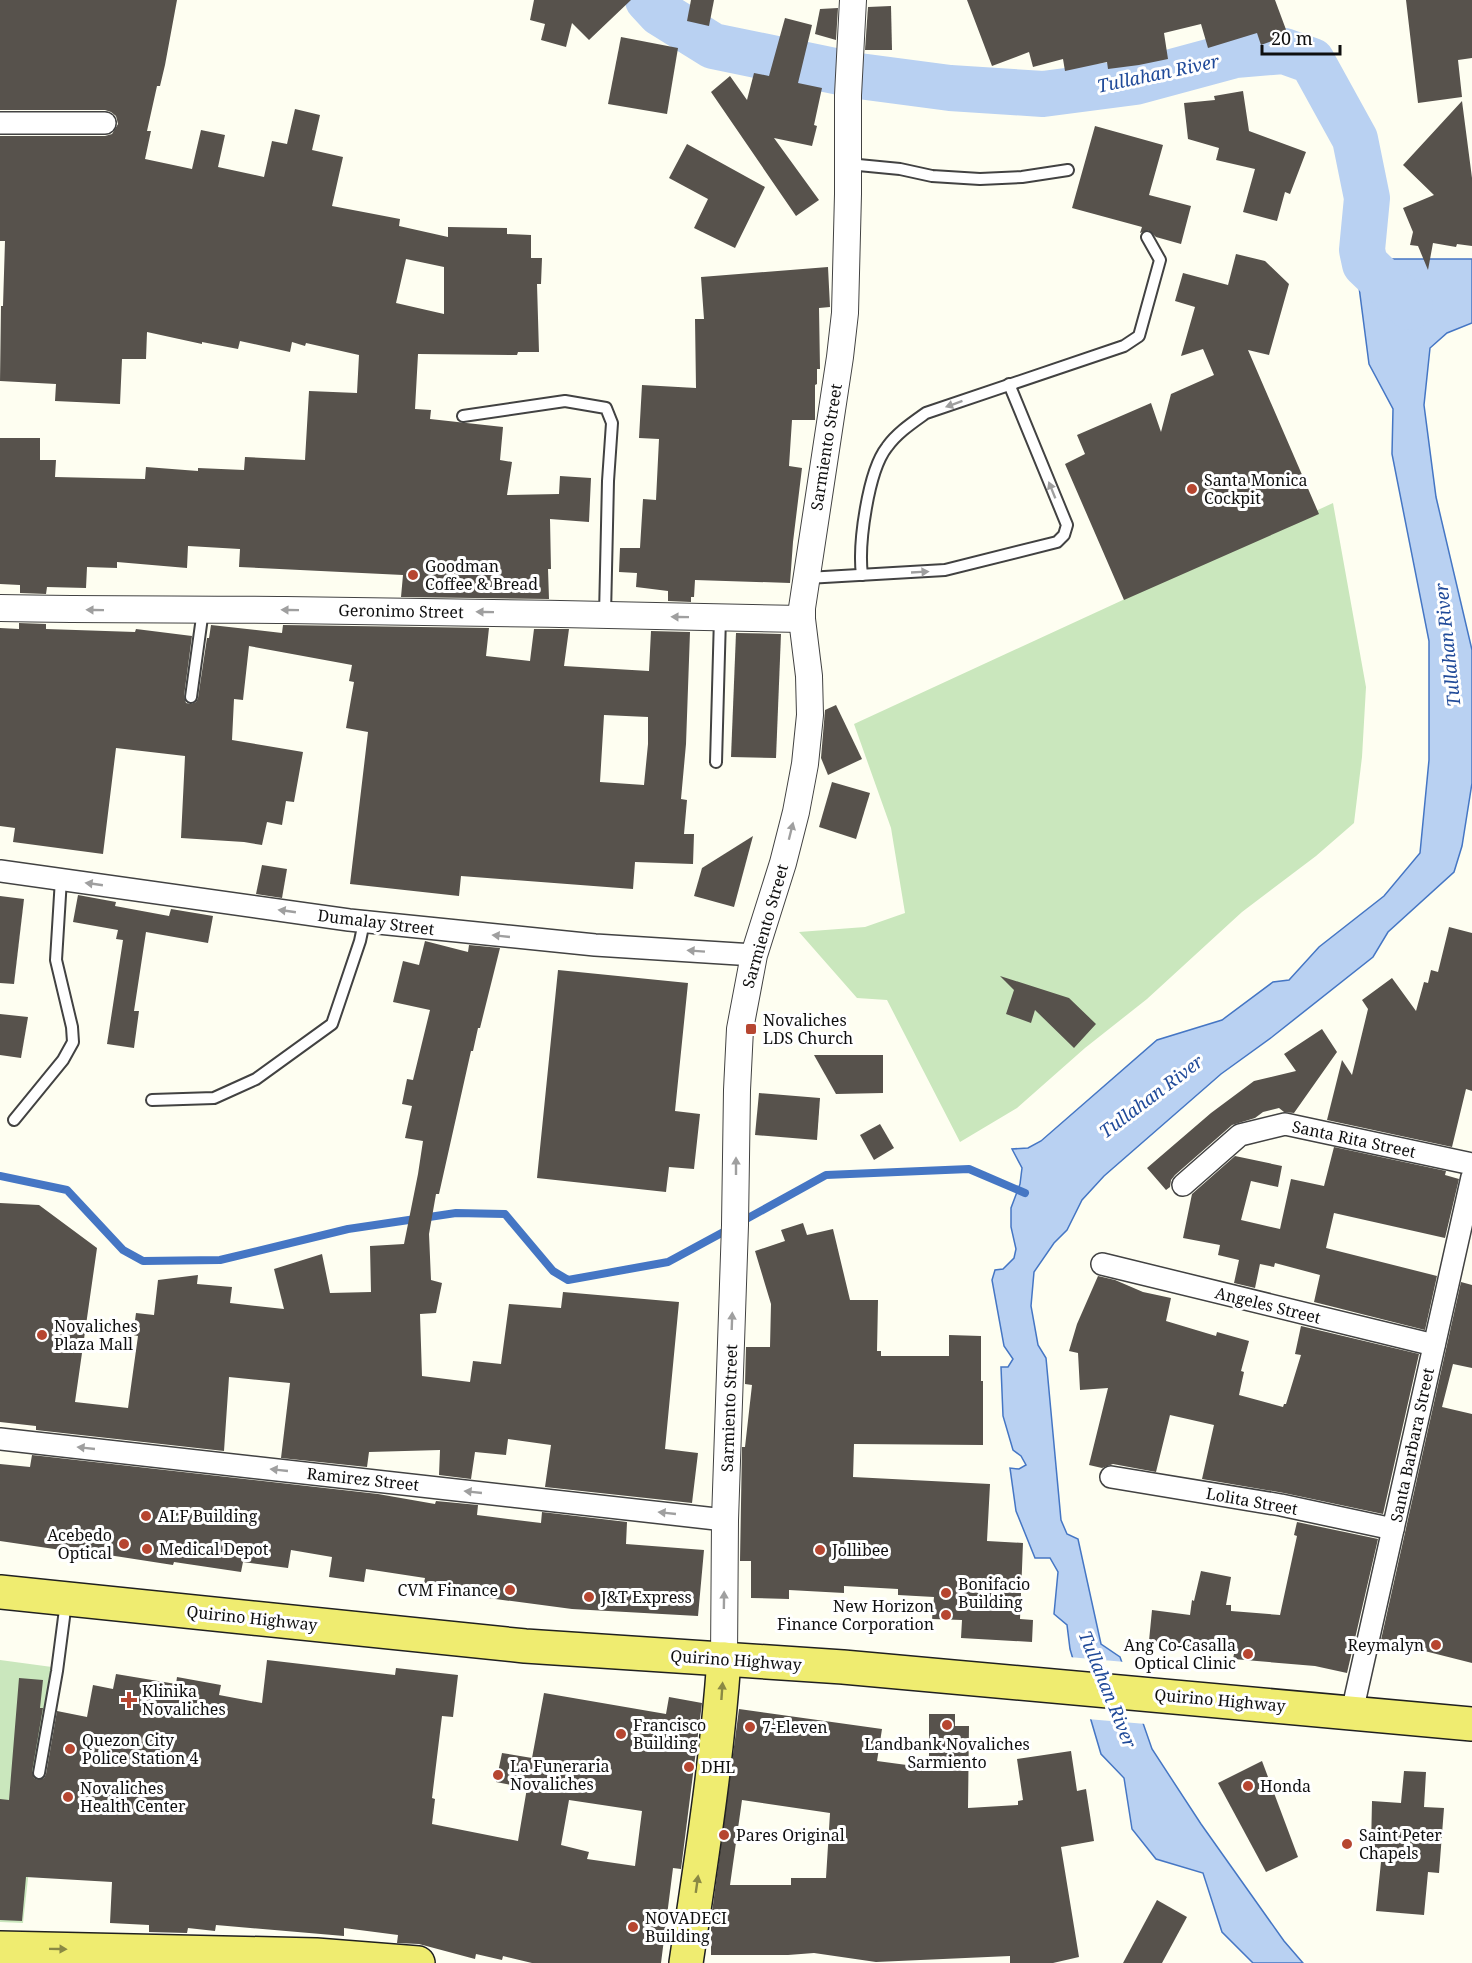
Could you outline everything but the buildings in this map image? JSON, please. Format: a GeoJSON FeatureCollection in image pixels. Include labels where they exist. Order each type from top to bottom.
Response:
{"type":"FeatureCollection","features":[{"type":"Feature","properties":{"kind":"main road","name":"Quirino Highway"},"geometry":{"type":"LineString","coordinates":[[0,1592],[525,1646],[1041,1684],[1472,1724]]}},
{"type":"Feature","properties":{"kind":"main road","name":"Sarmiento Street"},"geometry":{"type":"LineString","coordinates":[[686,1963],[709,1801],[724,1659]]}},
{"type":"Feature","properties":{"kind":"main road"},"geometry":{"type":"LineString","coordinates":[[0,1948],[164,1957],[316,1954],[418,1963]]}},
{"type":"Feature","properties":{"kind":"street","name":"Sarmiento Street"},"geometry":{"type":"LineString","coordinates":[[724,1659],[725,1520],[740,1029],[754,955],[783,863],[805,764],[810,715],[802,619],[845,313],[848,95],[854,0]]}},
{"type":"Feature","properties":{"kind":"street"},"geometry":{"type":"LineString","coordinates":[[0,123],[105,123]]}},
{"type":"Feature","properties":{"kind":"street","name":"Geronimo Street"},"geometry":{"type":"LineString","coordinates":[[0,608],[111,611],[505,612],[802,619]]}},
{"type":"Feature","properties":{"kind":"street","name":"Dumalay Street"},"geometry":{"type":"LineString","coordinates":[[0,871],[364,922],[595,945],[754,955]]}},
{"type":"Feature","properties":{"kind":"street","name":"Santa Rita Street"},"geometry":{"type":"LineString","coordinates":[[1182,1185],[1240,1135],[1285,1124],[1472,1164]]}},
{"type":"Feature","properties":{"kind":"street","name":"Santa Barbara Street"},"geometry":{"type":"LineString","coordinates":[[1352,1712],[1472,1177]]}},
{"type":"Feature","properties":{"kind":"street","name":"Angeles Street"},"geometry":{"type":"LineString","coordinates":[[1102,1264],[1434,1345]]}},
{"type":"Feature","properties":{"kind":"street","name":"Ramirez Street"},"geometry":{"type":"LineString","coordinates":[[0,1439],[725,1520]]}},
{"type":"Feature","properties":{"kind":"street","name":"Lolita Street"},"geometry":{"type":"LineString","coordinates":[[1111,1477],[1281,1505],[1393,1529]]}},
{"type":"Feature","properties":{"kind":"lane"},"geometry":{"type":"LineString","coordinates":[[847,164],[900,169],[932,176],[980,179],[1022,177],[1068,170]]}},
{"type":"Feature","properties":{"kind":"lane"},"geometry":{"type":"LineString","coordinates":[[862,575],[860,560],[866,511],[875,473],[886,447],[906,427],[926,413],[1124,346],[1139,336],[1160,260],[1147,237]]}},
{"type":"Feature","properties":{"kind":"lane"},"geometry":{"type":"LineString","coordinates":[[806,579],[945,570],[1057,542],[1064,535],[1067,525],[1009,384]]}},
{"type":"Feature","properties":{"kind":"lane"},"geometry":{"type":"LineString","coordinates":[[463,416],[565,401],[606,408],[612,423],[608,472],[605,616]]}},
{"type":"Feature","properties":{"kind":"lane"},"geometry":{"type":"LineString","coordinates":[[191,697],[202,610]]}},
{"type":"Feature","properties":{"kind":"lane"},"geometry":{"type":"LineString","coordinates":[[716,762],[720,617]]}},
{"type":"Feature","properties":{"kind":"lane"},"geometry":{"type":"LineString","coordinates":[[14,1120],[63,1060],[73,1042],[72,1027],[56,960],[61,879]]}},
{"type":"Feature","properties":{"kind":"lane"},"geometry":{"type":"LineString","coordinates":[[152,1100],[214,1098],[256,1079],[332,1024],[360,941],[364,922]]}},
{"type":"Feature","properties":{"kind":"lane"},"geometry":{"type":"LineString","coordinates":[[39,1773],[57,1671],[66,1599]]}},
{"type":"Feature","properties":{"kind":"green space"},"geometry":{"type":"Polygon","coordinates":[[[1333,503],[1366,687],[1362,757],[1354,823],[1316,856],[1242,912],[1147,999],[1085,1048],[1017,1108],[960,1142],[887,1000],[857,998],[799,932],[865,927],[905,913],[891,828],[854,724],[1333,503]]]}},
{"type":"Feature","properties":{"kind":"green space"},"geometry":{"type":"Polygon","coordinates":[[[0,1660],[52,1667],[23,1923],[0,1922],[0,1660]]]}},
{"type":"Feature","properties":{"kind":"water"},"geometry":{"type":"Polygon","coordinates":[[[1387,259],[1472,259],[1472,323],[1447,333],[1430,348],[1424,405],[1436,497],[1472,650],[1472,783],[1462,846],[1454,872],[1388,932],[1373,957],[1221,1074],[1104,1176],[1082,1200],[1067,1230],[1054,1243],[1034,1272],[1031,1306],[1038,1345],[1046,1358],[1061,1520],[1067,1534],[1078,1539],[1101,1644],[1120,1657],[1152,1749],[1201,1824],[1284,1941],[1303,1963],[1253,1963],[1222,1932],[1203,1873],[1156,1859],[1132,1829],[1124,1778],[1101,1754],[1070,1649],[1067,1625],[1054,1614],[1058,1572],[1050,1558],[1035,1558],[1016,1511],[1010,1468],[1019,1469],[1026,1465],[1021,1456],[1013,1450],[1003,1416],[1001,1367],[1008,1367],[1013,1359],[1004,1346],[992,1280],[995,1270],[1003,1269],[1014,1258],[1016,1249],[1011,1227],[1011,1208],[1020,1184],[1022,1168],[1012,1149],[1028,1148],[1041,1141],[1157,1040],[1222,1020],[1273,982],[1289,980],[1319,947],[1384,896],[1420,853],[1429,760],[1429,641],[1392,454],[1393,409],[1369,364],[1358,279],[1365,264],[1387,259]]]}},
{"type":"Feature","properties":{"kind":"pier"},"geometry":{"type":"Polygon","coordinates":[[[1069,1657],[1125,1662],[1146,1724],[1087,1719],[1069,1657]]]}},
{"type":"Feature","properties":{"kind":"waterway","name":"Tullahan River"},"geometry":{"type":"LineString","coordinates":[[648,0],[660,13],[713,46],[859,76],[950,88],[1043,94],[1135,82],[1235,55],[1284,51],[1312,61],[1355,139],[1367,198],[1362,250],[1365,264],[1410,307]]}},
{"type":"Feature","properties":{"kind":"waterway"},"geometry":{"type":"LineString","coordinates":[[739,1223],[826,1175],[969,1169],[1025,1193]]}},
{"type":"Feature","properties":{"kind":"waterway"},"geometry":{"type":"LineString","coordinates":[[0,1176],[67,1190],[123,1250],[143,1261],[220,1260],[348,1229],[456,1213],[505,1214],[553,1271],[568,1280],[668,1262],[729,1229]]}},
{"type":"Feature","properties":{"kind":"place","name":"Santa Monica Cockpit"},"geometry":{"type":"Point","coordinates":[1192,489]}},
{"type":"Feature","properties":{"kind":"place","name":"Goodman Coffee & Bread"},"geometry":{"type":"Point","coordinates":[413,575]}},
{"type":"Feature","properties":{"kind":"place","name":"Novaliches LDS Church"},"geometry":{"type":"Point","coordinates":[751,1029]}},
{"type":"Feature","properties":{"kind":"place","name":"Novaliches Plaza Mall"},"geometry":{"type":"Point","coordinates":[42,1335]}},
{"type":"Feature","properties":{"kind":"place","name":"ALF Building"},"geometry":{"type":"Point","coordinates":[146,1516]}},
{"type":"Feature","properties":{"kind":"place","name":"Acebedo Optical"},"geometry":{"type":"Point","coordinates":[124,1544]}},
{"type":"Feature","properties":{"kind":"place","name":"Medical Depot"},"geometry":{"type":"Point","coordinates":[147,1549]}},
{"type":"Feature","properties":{"kind":"place","name":"Jollibee"},"geometry":{"type":"Point","coordinates":[820,1550]}},
{"type":"Feature","properties":{"kind":"place","name":"CVM Finance"},"geometry":{"type":"Point","coordinates":[510,1590]}},
{"type":"Feature","properties":{"kind":"place","name":"Bonifacio Building"},"geometry":{"type":"Point","coordinates":[946,1593]}},
{"type":"Feature","properties":{"kind":"place","name":"J&T Express"},"geometry":{"type":"Point","coordinates":[589,1597]}},
{"type":"Feature","properties":{"kind":"place","name":"New Horizon Finance Corporation"},"geometry":{"type":"Point","coordinates":[946,1615]}},
{"type":"Feature","properties":{"kind":"place","name":"Reymalyn"},"geometry":{"type":"Point","coordinates":[1436,1645]}},
{"type":"Feature","properties":{"kind":"place","name":"Ang Co-Casalla Optical Clinic"},"geometry":{"type":"Point","coordinates":[1248,1654]}},
{"type":"Feature","properties":{"kind":"place","name":"Klinika Novaliches"},"geometry":{"type":"Point","coordinates":[129,1700]}},
{"type":"Feature","properties":{"kind":"place","name":"Landbank Novaliches Sarmiento"},"geometry":{"type":"Point","coordinates":[947,1725]}},
{"type":"Feature","properties":{"kind":"place","name":"7-Eleven"},"geometry":{"type":"Point","coordinates":[750,1727]}},
{"type":"Feature","properties":{"kind":"place","name":"Francisco Building"},"geometry":{"type":"Point","coordinates":[621,1734]}},
{"type":"Feature","properties":{"kind":"place","name":"Quezon City Police Station 4"},"geometry":{"type":"Point","coordinates":[70,1749]}},
{"type":"Feature","properties":{"kind":"place","name":"DHL"},"geometry":{"type":"Point","coordinates":[689,1767]}},
{"type":"Feature","properties":{"kind":"place","name":"La Funeraria Novaliches"},"geometry":{"type":"Point","coordinates":[498,1775]}},
{"type":"Feature","properties":{"kind":"place","name":"Honda"},"geometry":{"type":"Point","coordinates":[1248,1786]}},
{"type":"Feature","properties":{"kind":"place","name":"Novaliches Health Center"},"geometry":{"type":"Point","coordinates":[68,1797]}},
{"type":"Feature","properties":{"kind":"place","name":"Pares Original"},"geometry":{"type":"Point","coordinates":[724,1835]}},
{"type":"Feature","properties":{"kind":"place","name":"Saint Peter Chapels"},"geometry":{"type":"Point","coordinates":[1347,1844]}},
{"type":"Feature","properties":{"kind":"place","name":"NOVADECI Building"},"geometry":{"type":"Point","coordinates":[633,1927]}}]}
